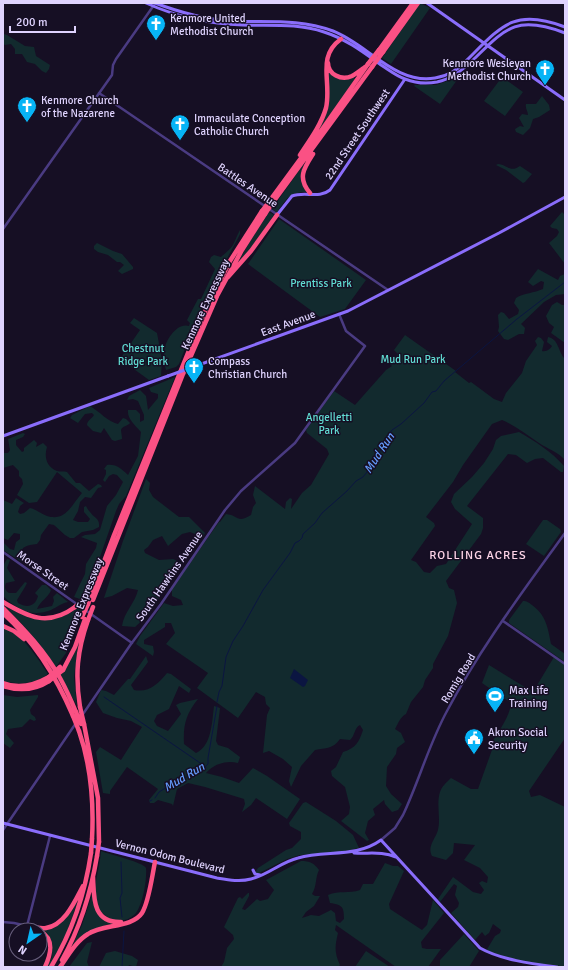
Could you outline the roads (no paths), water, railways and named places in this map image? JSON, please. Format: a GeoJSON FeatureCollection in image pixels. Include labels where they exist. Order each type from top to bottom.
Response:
{"type":"FeatureCollection","features":[{"type":"Feature","properties":{"kind":"highway","name":"Kenmore Expressway"},"geometry":{"type":"LineString","coordinates":[[270,204],[282,184],[415,4]]}},
{"type":"Feature","properties":{"kind":"highway"},"geometry":{"type":"LineString","coordinates":[[342,37],[329,58],[328,66],[334,74],[340,78],[347,78],[370,66]]}},
{"type":"Feature","properties":{"kind":"highway"},"geometry":{"type":"LineString","coordinates":[[282,184],[314,134],[323,116],[327,96],[326,59],[331,50],[342,37]]}},
{"type":"Feature","properties":{"kind":"highway","name":"Kenmore Expressway"},"geometry":{"type":"LineString","coordinates":[[104,562],[205,311],[230,262],[264,212],[339,114],[370,66]]}},
{"type":"Feature","properties":{"kind":"highway"},"geometry":{"type":"LineString","coordinates":[[310,193],[303,184],[303,173],[306,164],[339,114]]}},
{"type":"Feature","properties":{"kind":"highway","name":"Kenmore Expressway"},"geometry":{"type":"LineString","coordinates":[[49,679],[62,668],[75,646],[183,374],[225,280],[264,212]]}},
{"type":"Feature","properties":{"kind":"highway"},"geometry":{"type":"LineString","coordinates":[[225,280],[231,275],[277,215]]}},
{"type":"Feature","properties":{"kind":"highway"},"geometry":{"type":"LineString","coordinates":[[3,602],[25,615],[42,618],[58,616],[75,608],[82,601],[90,590],[104,562]]}},
{"type":"Feature","properties":{"kind":"highway"},"geometry":{"type":"LineString","coordinates":[[51,967],[70,932],[80,904],[91,854],[93,807],[89,769],[79,731],[77,712],[77,665],[85,619],[90,614],[90,605],[104,562]]}},
{"type":"Feature","properties":{"kind":"highway"},"geometry":{"type":"LineString","coordinates":[[3,608],[35,642],[54,667],[77,712],[83,725],[98,798],[99,842],[93,877],[78,927],[59,967]]}},
{"type":"Feature","properties":{"kind":"highway"},"geometry":{"type":"LineString","coordinates":[[3,613],[22,633],[50,670],[65,696],[77,712]]}},
{"type":"Feature","properties":{"kind":"highway"},"geometry":{"type":"LineString","coordinates":[[3,626],[24,638],[43,661]]}},
{"type":"Feature","properties":{"kind":"highway"},"geometry":{"type":"LineString","coordinates":[[3,683],[24,686],[49,679]]}},
{"type":"Feature","properties":{"kind":"highway"},"geometry":{"type":"LineString","coordinates":[[3,686],[16,689],[30,689],[44,684],[49,679]]}},
{"type":"Feature","properties":{"kind":"highway"},"geometry":{"type":"LineString","coordinates":[[93,877],[94,900],[97,909],[102,916],[110,920],[124,922],[134,917],[142,907],[153,862]]}},
{"type":"Feature","properties":{"kind":"highway"},"geometry":{"type":"LineString","coordinates":[[59,967],[80,940],[88,934],[105,927],[128,922],[139,916],[145,908],[153,862]]}},
{"type":"Feature","properties":{"kind":"highway"},"geometry":{"type":"LineString","coordinates":[[48,927],[58,922],[71,908],[86,880]]}},
{"type":"Feature","properties":{"kind":"highway"},"geometry":{"type":"LineString","coordinates":[[48,938],[51,948],[48,960]]}},
{"type":"Feature","properties":{"kind":"main road"},"geometry":{"type":"LineString","coordinates":[[146,3],[155,4],[178,15],[203,21],[243,25],[296,26],[342,37],[393,73],[426,83],[441,81],[450,77],[464,68],[502,32],[512,28],[524,25],[542,25],[565,33]]}},
{"type":"Feature","properties":{"kind":"main road"},"geometry":{"type":"LineString","coordinates":[[427,3],[565,100]]}},
{"type":"Feature","properties":{"kind":"main road"},"geometry":{"type":"LineString","coordinates":[[406,78],[432,79],[446,76],[460,67],[502,27],[510,23],[536,19],[565,27]]}},
{"type":"Feature","properties":{"kind":"main road","name":"22nd Street Southwest"},"geometry":{"type":"LineString","coordinates":[[277,215],[292,196],[310,193],[322,194],[330,190],[406,78]]}},
{"type":"Feature","properties":{"kind":"main road","name":"East Avenue"},"geometry":{"type":"LineString","coordinates":[[3,436],[339,314],[388,290],[565,196]]}},
{"type":"Feature","properties":{"kind":"main road","name":"Vernon Odom Boulevard"},"geometry":{"type":"LineString","coordinates":[[5,824],[225,880],[247,880],[262,876],[299,858],[351,852],[368,847],[381,840]]}},
{"type":"Feature","properties":{"kind":"main road"},"geometry":{"type":"LineString","coordinates":[[381,840],[480,948],[489,952],[542,966],[557,967]]}},
{"type":"Feature","properties":{"kind":"main road"},"geometry":{"type":"LineString","coordinates":[[351,852],[366,854],[385,853],[397,858]]}},
{"type":"Feature","properties":{"kind":"main road"},"geometry":{"type":"LineString","coordinates":[[253,870],[255,874],[262,876]]}},
{"type":"Feature","properties":{"kind":"street"},"geometry":{"type":"LineString","coordinates":[[3,229],[112,75],[113,65],[116,59],[155,4]]}},
{"type":"Feature","properties":{"kind":"street","name":"Battles Avenue"},"geometry":{"type":"LineString","coordinates":[[99,93],[388,290]]}},
{"type":"Feature","properties":{"kind":"street","name":"South Hawkins Avenue"},"geometry":{"type":"LineString","coordinates":[[3,830],[5,824],[161,604],[228,506],[244,488],[295,443],[364,346],[345,330],[339,314]]}},
{"type":"Feature","properties":{"kind":"street","name":"Romig Road"},"geometry":{"type":"LineString","coordinates":[[381,840],[395,828],[402,816],[448,710],[503,621],[565,533]]}},
{"type":"Feature","properties":{"kind":"street","name":"Morse Street"},"geometry":{"type":"LineString","coordinates":[[3,552],[132,643]]}},
{"type":"Feature","properties":{"kind":"street"},"geometry":{"type":"LineString","coordinates":[[503,621],[565,664]]}},
{"type":"Feature","properties":{"kind":"street"},"geometry":{"type":"LineString","coordinates":[[28,922],[50,836]]}},
{"type":"Feature","properties":{"kind":"waterway","name":"Mud Run"},"geometry":{"type":"LineString","coordinates":[[217,702],[222,686],[226,657],[233,641],[263,590],[290,553],[295,543],[302,538],[303,534],[315,523],[322,513],[356,481],[363,477],[375,462],[375,458],[392,430],[401,424],[424,403],[432,392],[436,391],[444,381],[517,319],[565,282]]}},
{"type":"Feature","properties":{"kind":"waterway"},"geometry":{"type":"LineString","coordinates":[[104,697],[206,767]]}},
{"type":"Feature","properties":{"kind":"waterway","name":"Mud Run"},"geometry":{"type":"LineString","coordinates":[[155,798],[159,792],[208,764],[217,706]]}},
{"type":"Feature","properties":{"kind":"waterway","name":"Mud Run"},"geometry":{"type":"LineString","coordinates":[[121,862],[122,893],[120,898],[122,917]]}},
{"type":"Feature","properties":{"kind":"waterway","name":"Mud Run"},"geometry":{"type":"LineString","coordinates":[[122,967],[124,931]]}},
{"type":"Feature","properties":{"kind":"place","name":"Kenmore United Methodist Church"},"geometry":{"type":"Point","coordinates":[156,41]}},
{"type":"Feature","properties":{"kind":"place","name":"Kenmore Wesleyan Methodist Church"},"geometry":{"type":"Point","coordinates":[545,86]}},
{"type":"Feature","properties":{"kind":"place","name":"Kenmore Church of the Nazarene"},"geometry":{"type":"Point","coordinates":[27,123]}},
{"type":"Feature","properties":{"kind":"place","name":"Immaculate Conception Catholic Church"},"geometry":{"type":"Point","coordinates":[180,141]}},
{"type":"Feature","properties":{"kind":"place","name":"Compass Christian Church"},"geometry":{"type":"Point","coordinates":[194,384]}},
{"type":"Feature","properties":{"kind":"place","name":"Max Life Training"},"geometry":{"type":"Point","coordinates":[495,713]}},
{"type":"Feature","properties":{"kind":"place","name":"Akron Social Security"},"geometry":{"type":"Point","coordinates":[474,755]}},
{"type":"Feature","properties":{"kind":"district","name":"ROLLING ACRES"},"geometry":{"type":"Point","coordinates":[478,555]}},
{"type":"Feature","properties":{"kind":"park label","name":"Prentiss Park"},"geometry":{"type":"Point","coordinates":[321,283]}},
{"type":"Feature","properties":{"kind":"park label","name":"Chestnut Ridge Park"},"geometry":{"type":"Point","coordinates":[143,354]}},
{"type":"Feature","properties":{"kind":"park label","name":"Mud Run Park"},"geometry":{"type":"Point","coordinates":[413,359]}},
{"type":"Feature","properties":{"kind":"park label","name":"Angelletti Park"},"geometry":{"type":"Point","coordinates":[329,423]}}]}
